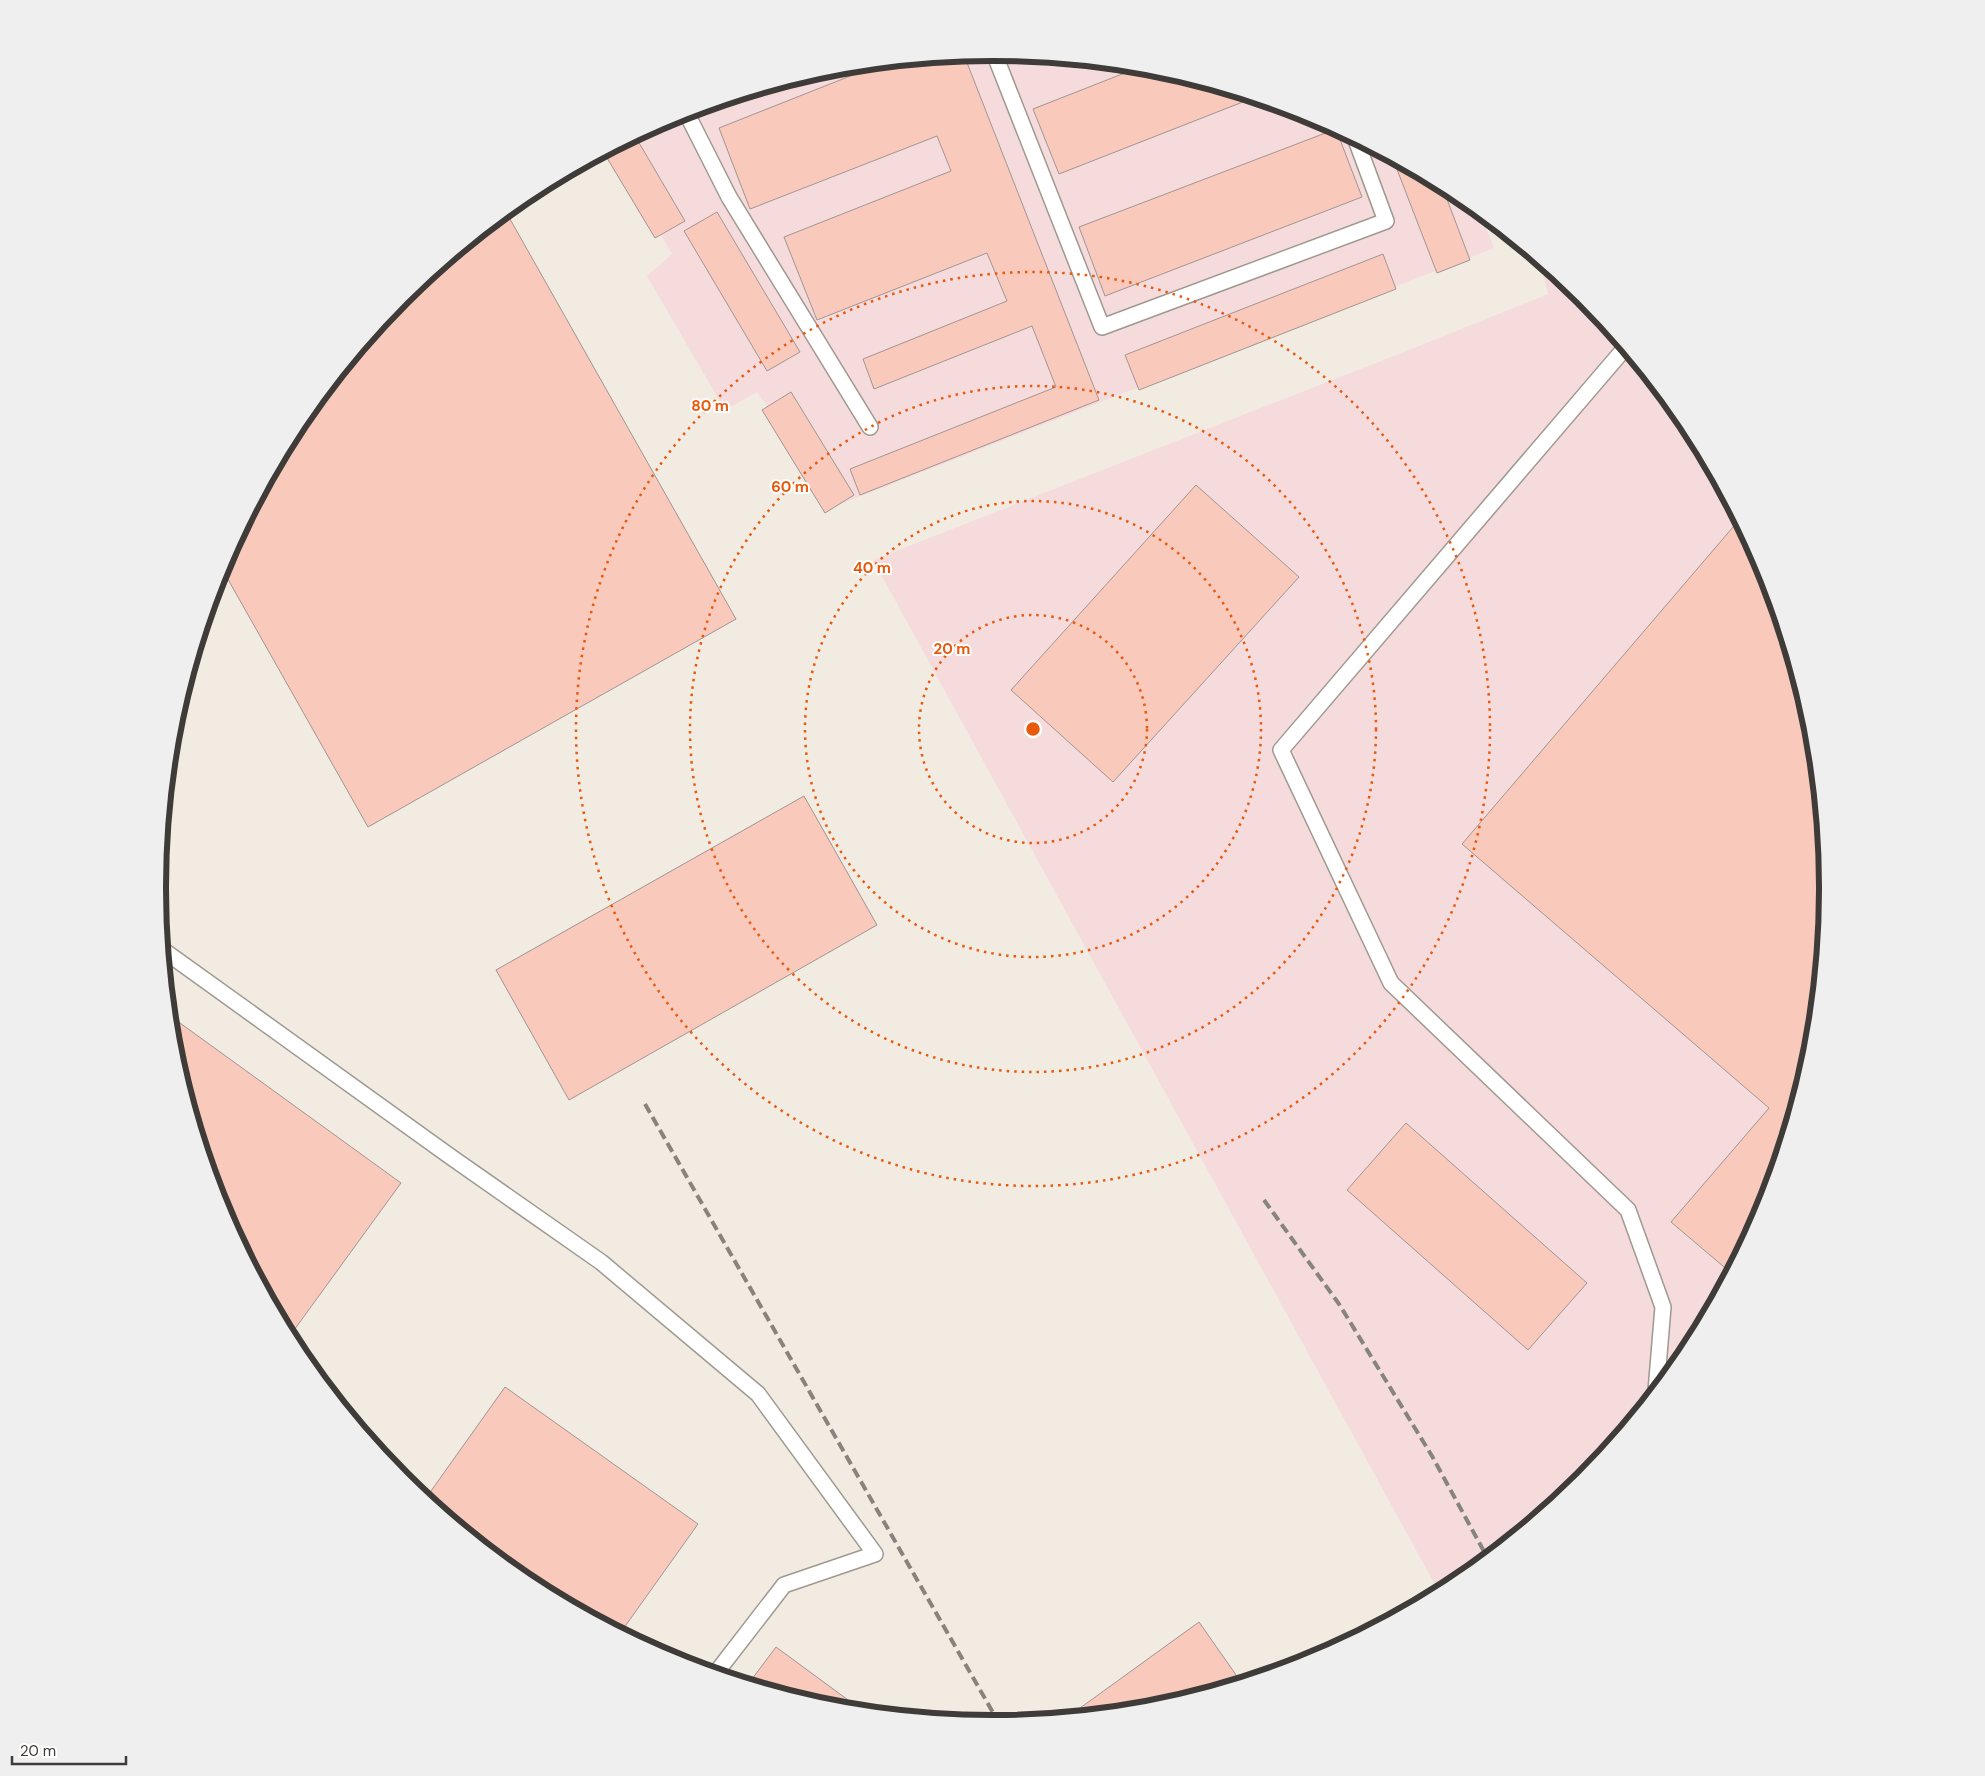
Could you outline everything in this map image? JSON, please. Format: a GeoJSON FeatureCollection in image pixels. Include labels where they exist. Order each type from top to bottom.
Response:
{"type":"FeatureCollection","features":[{"type":"Feature","properties":{"kind":"lane"},"geometry":{"type":"LineString","coordinates":[[997,61],[1102,327],[1386,221],[1359,147]]}},
{"type":"Feature","properties":{"kind":"lane"},"geometry":{"type":"LineString","coordinates":[[690,119],[729,197],[870,427]]}},
{"type":"Feature","properties":{"kind":"lane"},"geometry":{"type":"LineString","coordinates":[[1621,352],[1282,750],[1391,983],[1628,1210],[1663,1307],[1657,1379]]}},
{"type":"Feature","properties":{"kind":"lane"},"geometry":{"type":"LineString","coordinates":[[169,954],[443,1152],[601,1262],[758,1394],[875,1554],[784,1585],[720,1668]]}},
{"type":"Feature","properties":{"kind":"shaded area"},"geometry":{"type":"Polygon","coordinates":[[[992,61],[1047,63],[1100,68],[1154,77],[1206,89],[1258,105],[1309,124],[1406,172],[1485,224],[1494,248],[838,505],[757,392],[725,410],[647,276],[672,254],[614,154],[676,124],[727,105],[779,89],[831,77],[885,68],[938,63],[992,61]]]}},
{"type":"Feature","properties":{"kind":"shaded area"},"geometry":{"type":"Polygon","coordinates":[[[1542,270],[1577,303],[1614,343],[1648,385],[1680,429],[1708,475],[1734,522],[1756,572],[1775,622],[1791,674],[1812,780],[1819,888],[1817,942],[1812,996],[1791,1102],[1775,1154],[1756,1204],[1734,1254],[1708,1301],[1680,1347],[1648,1391],[1614,1433],[1577,1473],[1538,1510],[1496,1544],[1435,1585],[873,560],[1548,294],[1542,270]]]}},
{"type":"Feature","properties":{"kind":"building"},"geometry":{"type":"Polygon","coordinates":[[[967,62],[1099,400],[860,495],[850,469],[1056,387],[1032,326],[874,389],[863,359],[1007,301],[987,253],[817,320],[784,237],[951,171],[937,136],[750,209],[719,128],[860,72],[885,68],[967,62]]]}},
{"type":"Feature","properties":{"kind":"building"},"geometry":{"type":"Polygon","coordinates":[[[1126,72],[1206,89],[1245,101],[1059,174],[1033,109],[1126,72]]]}},
{"type":"Feature","properties":{"kind":"building"},"geometry":{"type":"Polygon","coordinates":[[[1327,132],[1340,138],[1362,197],[1105,296],[1079,227],[1327,132]]]}},
{"type":"Feature","properties":{"kind":"building"},"geometry":{"type":"Polygon","coordinates":[[[638,142],[685,221],[655,238],[607,158],[638,142]]]}},
{"type":"Feature","properties":{"kind":"building"},"geometry":{"type":"Polygon","coordinates":[[[1396,167],[1446,197],[1470,260],[1437,273],[1396,167]]]}},
{"type":"Feature","properties":{"kind":"building"},"geometry":{"type":"Polygon","coordinates":[[[717,212],[800,352],[767,371],[684,231],[717,212]]]}},
{"type":"Feature","properties":{"kind":"building"},"geometry":{"type":"Polygon","coordinates":[[[509,218],[736,619],[368,827],[227,577],[251,522],[277,475],[305,429],[337,385],[371,343],[408,303],[447,266],[509,218]]]}},
{"type":"Feature","properties":{"kind":"building"},"geometry":{"type":"Polygon","coordinates":[[[1383,254],[1396,289],[1139,390],[1125,355],[1383,254]]]}},
{"type":"Feature","properties":{"kind":"building"},"geometry":{"type":"Polygon","coordinates":[[[791,392],[854,495],[825,513],[762,410],[791,392]]]}},
{"type":"Feature","properties":{"kind":"building"},"geometry":{"type":"Polygon","coordinates":[[[1196,485],[1299,577],[1113,782],[1011,690],[1196,485]]]}},
{"type":"Feature","properties":{"kind":"building"},"geometry":{"type":"Polygon","coordinates":[[[1735,525],[1775,622],[1791,674],[1812,780],[1819,888],[1812,996],[1791,1102],[1775,1154],[1756,1204],[1726,1269],[1671,1222],[1769,1108],[1462,844],[1735,525]]]}},
{"type":"Feature","properties":{"kind":"building"},"geometry":{"type":"Polygon","coordinates":[[[804,796],[877,925],[569,1100],[496,970],[804,796]]]}},
{"type":"Feature","properties":{"kind":"building"},"geometry":{"type":"Polygon","coordinates":[[[177,1021],[401,1183],[294,1330],[251,1254],[210,1154],[194,1102],[177,1021]]]}},
{"type":"Feature","properties":{"kind":"building"},"geometry":{"type":"Polygon","coordinates":[[[1406,1123],[1587,1283],[1528,1350],[1347,1190],[1406,1123]]]}},
{"type":"Feature","properties":{"kind":"building"},"geometry":{"type":"Polygon","coordinates":[[[505,1387],[698,1524],[624,1628],[579,1604],[533,1575],[489,1544],[429,1493],[505,1387]]]}},
{"type":"Feature","properties":{"kind":"building"},"geometry":{"type":"Polygon","coordinates":[[[1199,1622],[1238,1677],[1154,1699],[1077,1710],[1199,1622]]]}},
{"type":"Feature","properties":{"kind":"building"},"geometry":{"type":"Polygon","coordinates":[[[776,1647],[851,1702],[779,1687],[752,1679],[776,1647]]]}},
{"type":"Feature","properties":{"kind":"railway"},"geometry":{"type":"LineString","coordinates":[[645,1104],[994,1715]]}},
{"type":"Feature","properties":{"kind":"railway"},"geometry":{"type":"LineString","coordinates":[[1264,1200],[1339,1304],[1432,1456],[1484,1552]]}}]}
